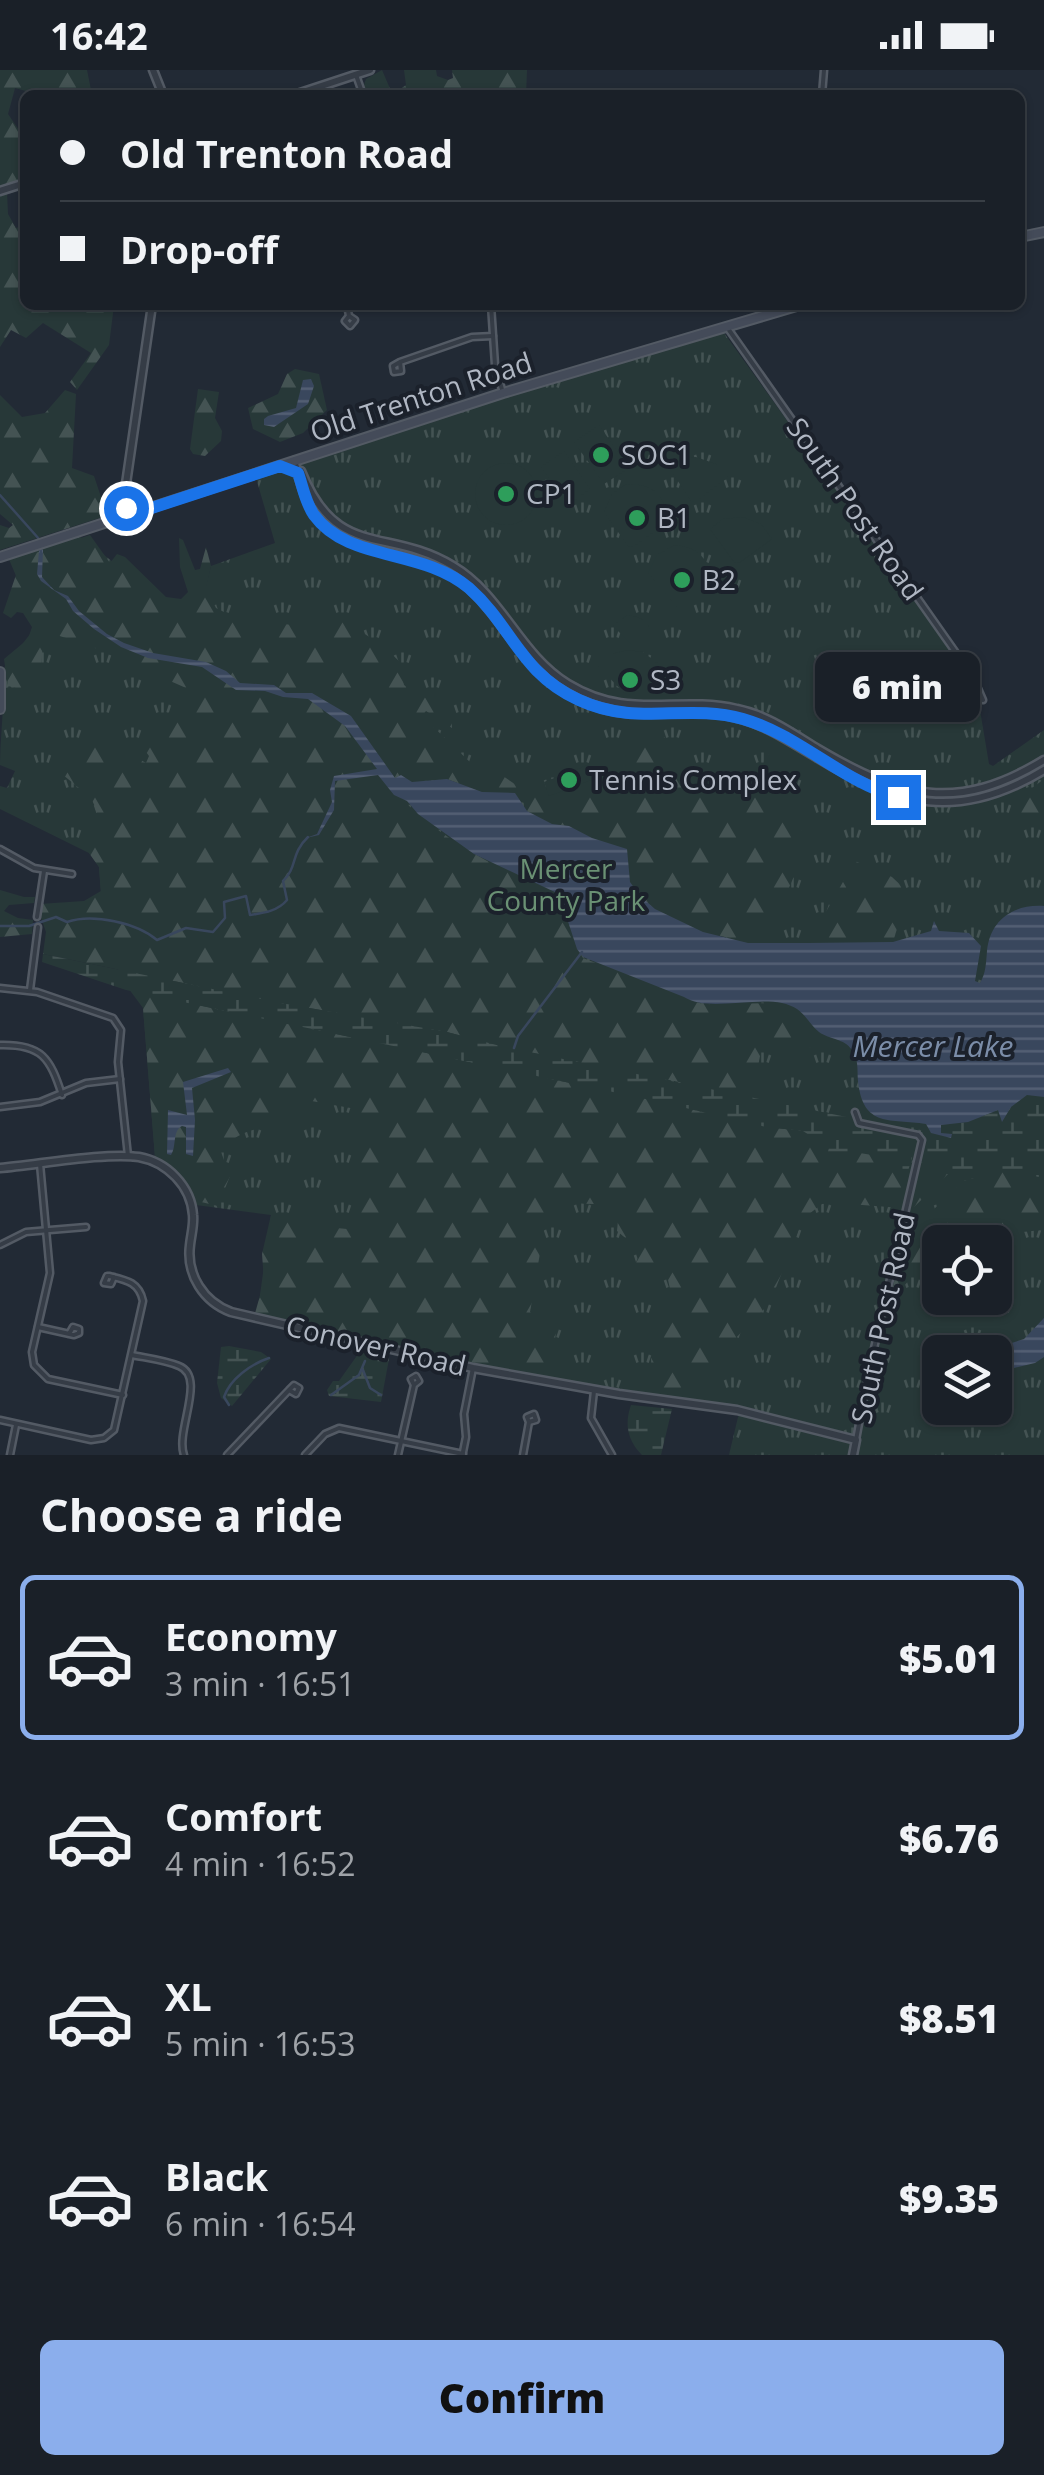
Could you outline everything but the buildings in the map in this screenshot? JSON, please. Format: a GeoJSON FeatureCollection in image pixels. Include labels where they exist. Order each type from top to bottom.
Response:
{"type":"FeatureCollection","features":[{"type":"Feature","properties":{"kind":"main road","name":"Old Trenton Road"},"geometry":{"type":"LineString","coordinates":[[0,557],[503,394],[784,310]]}},
{"type":"Feature","properties":{"kind":"main road"},"geometry":{"type":"LineString","coordinates":[[124,502],[134,514]]}},
{"type":"Feature","properties":{"kind":"main road"},"geometry":{"type":"LineString","coordinates":[[0,672],[0,709]]}},
{"type":"Feature","properties":{"kind":"street"},"geometry":{"type":"LineString","coordinates":[[309,90],[370,70]]}},
{"type":"Feature","properties":{"kind":"street"},"geometry":{"type":"LineString","coordinates":[[356,74],[361,90]]}},
{"type":"Feature","properties":{"kind":"street"},"geometry":{"type":"LineString","coordinates":[[121,518],[151,310]]}},
{"type":"Feature","properties":{"kind":"street"},"geometry":{"type":"LineString","coordinates":[[348,310],[350,316]]}},
{"type":"Feature","properties":{"kind":"street"},"geometry":{"type":"LineString","coordinates":[[491,310],[494,366],[503,394]]}},
{"type":"Feature","properties":{"kind":"street","name":"South Post Road"},"geometry":{"type":"LineString","coordinates":[[728,328],[980,692]]}},
{"type":"Feature","properties":{"kind":"street"},"geometry":{"type":"LineString","coordinates":[[400,362],[472,337],[493,336]]}},
{"type":"Feature","properties":{"kind":"street"},"geometry":{"type":"LineString","coordinates":[[300,472],[310,456]]}},
{"type":"Feature","properties":{"kind":"street"},"geometry":{"type":"LineString","coordinates":[[296,461],[304,496],[320,522],[344,540],[371,544],[426,563],[458,580],[486,606],[534,670],[574,698],[619,713],[672,711],[741,719],[794,739],[869,778],[921,792],[955,793],[986,787],[1019,775],[1044,760]]}},
{"type":"Feature","properties":{"kind":"street"},"geometry":{"type":"LineString","coordinates":[[280,466],[300,472]]}},
{"type":"Feature","properties":{"kind":"street"},"geometry":{"type":"LineString","coordinates":[[794,739],[868,787],[920,801],[955,802],[988,796],[1044,770]]}},
{"type":"Feature","properties":{"kind":"street"},"geometry":{"type":"LineString","coordinates":[[0,849],[28,866],[72,874]]}},
{"type":"Feature","properties":{"kind":"street"},"geometry":{"type":"LineString","coordinates":[[37,917],[44,871]]}},
{"type":"Feature","properties":{"kind":"street"},"geometry":{"type":"LineString","coordinates":[[30,990],[38,928]]}},
{"type":"Feature","properties":{"kind":"street"},"geometry":{"type":"LineString","coordinates":[[0,988],[30,990],[117,1020],[122,1033],[118,1053],[128,1156]]}},
{"type":"Feature","properties":{"kind":"street"},"geometry":{"type":"LineString","coordinates":[[0,1045],[21,1045],[41,1054],[54,1070],[62,1094]]}},
{"type":"Feature","properties":{"kind":"street"},"geometry":{"type":"LineString","coordinates":[[0,1106],[40,1102],[86,1083],[120,1079]]}},
{"type":"Feature","properties":{"kind":"street","name":"South Post Road"},"geometry":{"type":"LineString","coordinates":[[853,1455],[872,1354],[922,1140],[859,1123],[855,1112]]}},
{"type":"Feature","properties":{"kind":"street","name":"Conover Road"},"geometry":{"type":"LineString","coordinates":[[0,1168],[128,1156],[161,1165],[185,1188],[194,1215],[189,1248],[198,1285],[215,1304],[231,1312],[474,1368],[739,1410],[856,1440]]}},
{"type":"Feature","properties":{"kind":"street"},"geometry":{"type":"LineString","coordinates":[[40,1164],[49,1277],[32,1356],[41,1375],[124,1395]]}},
{"type":"Feature","properties":{"kind":"street"},"geometry":{"type":"LineString","coordinates":[[0,1245],[20,1234],[86,1227]]}},
{"type":"Feature","properties":{"kind":"street"},"geometry":{"type":"LineString","coordinates":[[0,1420],[100,1440],[116,1426],[142,1296],[132,1283],[114,1277]]}},
{"type":"Feature","properties":{"kind":"street"},"geometry":{"type":"LineString","coordinates":[[38,1327],[70,1334]]}},
{"type":"Feature","properties":{"kind":"street"},"geometry":{"type":"LineString","coordinates":[[132,1355],[179,1365],[190,1376],[192,1386],[181,1440],[184,1455]]}},
{"type":"Feature","properties":{"kind":"street"},"geometry":{"type":"LineString","coordinates":[[305,1455],[328,1432],[339,1428],[462,1454],[466,1437],[464,1414],[474,1368]]}},
{"type":"Feature","properties":{"kind":"street"},"geometry":{"type":"LineString","coordinates":[[398,1455],[414,1384]]}},
{"type":"Feature","properties":{"kind":"street"},"geometry":{"type":"LineString","coordinates":[[228,1455],[289,1390]]}},
{"type":"Feature","properties":{"kind":"street"},"geometry":{"type":"LineString","coordinates":[[594,1390],[592,1418],[612,1455]]}},
{"type":"Feature","properties":{"kind":"street"},"geometry":{"type":"LineString","coordinates":[[522,1455],[529,1422]]}},
{"type":"Feature","properties":{"kind":"street"},"geometry":{"type":"LineString","coordinates":[[10,1455],[16,1424]]}},
{"type":"Feature","properties":{"kind":"green space"},"geometry":{"type":"Polygon","coordinates":[[[0,70],[87,70],[91,90],[15,88],[8,114],[20,132],[20,186],[7,193],[8,214],[16,228],[20,227],[20,310],[113,310],[109,345],[77,390],[70,382],[91,353],[43,323],[26,338],[11,330],[0,347],[0,70]]]}},
{"type":"Feature","properties":{"kind":"green space"},"geometry":{"type":"Polygon","coordinates":[[[382,70],[391,90],[366,90],[366,79],[382,70]]]}},
{"type":"Feature","properties":{"kind":"green space"},"geometry":{"type":"Polygon","coordinates":[[[404,70],[436,70],[437,76],[448,80],[453,78],[452,70],[527,70],[526,90],[399,90],[406,85],[404,70]]]}},
{"type":"Feature","properties":{"kind":"green space","name":"Mercer County Park"},"geometry":{"type":"Polygon","coordinates":[[[724,333],[966,669],[977,692],[989,764],[993,766],[1044,730],[1044,1455],[855,1455],[859,1440],[740,1409],[592,1388],[257,1317],[271,1215],[196,1205],[186,1183],[155,1157],[143,1008],[120,977],[101,896],[99,867],[89,853],[0,809],[0,786],[7,788],[15,771],[0,765],[1,672],[37,625],[8,557],[78,535],[196,626],[211,566],[275,543],[256,478],[459,411],[724,333]]]}},
{"type":"Feature","properties":{"kind":"green space"},"geometry":{"type":"Polygon","coordinates":[[[295,369],[319,374],[327,410],[303,433],[280,442],[253,429],[248,408],[278,394],[287,374],[295,369]]]}},
{"type":"Feature","properties":{"kind":"green space"},"geometry":{"type":"Polygon","coordinates":[[[198,389],[219,392],[215,418],[222,431],[221,441],[205,456],[193,454],[190,449],[198,389]]]}},
{"type":"Feature","properties":{"kind":"green space"},"geometry":{"type":"Polygon","coordinates":[[[65,390],[76,394],[72,468],[94,476],[101,497],[116,506],[115,513],[0,550],[0,525],[13,525],[0,514],[0,395],[22,417],[45,413],[65,390]]]}},
{"type":"Feature","properties":{"kind":"green space","name":"SOC1"},"geometry":{"type":"Polygon","coordinates":[[[599,425],[629,468],[604,484],[574,442],[599,425]]]}},
{"type":"Feature","properties":{"kind":"green space"},"geometry":{"type":"Polygon","coordinates":[[[564,451],[590,489],[568,505],[541,467],[564,451]]]}},
{"type":"Feature","properties":{"kind":"green space"},"geometry":{"type":"Polygon","coordinates":[[[696,457],[716,464],[728,477],[695,502],[668,466],[696,457]]]}},
{"type":"Feature","properties":{"kind":"green space","name":"CP1"},"geometry":{"type":"Polygon","coordinates":[[[506,463],[528,472],[537,494],[528,516],[506,525],[484,516],[475,494],[484,472],[506,463]]]}},
{"type":"Feature","properties":{"kind":"green space","name":"B1"},"geometry":{"type":"Polygon","coordinates":[[[625,485],[650,488],[665,506],[666,523],[633,547],[628,546],[604,512],[612,494],[625,485]]]}},
{"type":"Feature","properties":{"kind":"green space"},"geometry":{"type":"Polygon","coordinates":[[[743,517],[761,524],[772,539],[739,563],[734,562],[710,529],[723,519],[743,517]]]}},
{"type":"Feature","properties":{"kind":"green space"},"geometry":{"type":"Polygon","coordinates":[[[90,535],[110,563],[117,554],[125,557],[166,597],[181,599],[188,592],[180,567],[179,538],[195,570],[200,569],[206,547],[211,566],[206,588],[216,608],[238,619],[302,626],[323,614],[335,615],[382,645],[400,662],[404,685],[451,713],[452,728],[426,711],[422,716],[472,764],[500,774],[519,787],[537,786],[556,807],[565,807],[569,798],[602,784],[603,758],[626,747],[643,729],[657,729],[711,790],[753,779],[776,742],[786,748],[763,786],[810,840],[765,942],[711,933],[671,917],[640,896],[631,884],[621,846],[569,826],[552,825],[527,811],[522,799],[508,792],[482,792],[447,779],[412,782],[402,775],[395,778],[403,800],[455,842],[518,877],[559,894],[583,958],[700,1003],[761,1003],[799,1010],[813,1022],[821,1042],[815,1048],[763,1041],[749,1096],[447,1032],[275,1002],[43,954],[46,932],[40,904],[84,901],[101,891],[99,867],[89,853],[98,813],[91,798],[51,765],[68,741],[90,746],[95,743],[94,735],[116,746],[123,757],[129,753],[146,763],[149,756],[141,745],[151,720],[170,712],[191,720],[202,695],[86,644],[53,634],[43,647],[40,673],[28,684],[27,691],[8,686],[4,659],[28,639],[32,627],[23,613],[17,612],[11,618],[3,613],[17,572],[11,561],[90,535]]]}},
{"type":"Feature","properties":{"kind":"green space","name":"B2"},"geometry":{"type":"Polygon","coordinates":[[[675,545],[702,556],[710,576],[710,585],[677,607],[648,573],[657,555],[675,545]]]}},
{"type":"Feature","properties":{"kind":"green space"},"geometry":{"type":"Polygon","coordinates":[[[627,615],[646,622],[650,629],[632,645],[613,626],[627,615]]]}},
{"type":"Feature","properties":{"kind":"green space","name":"S3"},"geometry":{"type":"Polygon","coordinates":[[[627,650],[643,652],[661,666],[632,695],[624,693],[598,666],[612,654],[627,650]]]}},
{"type":"Feature","properties":{"kind":"green space","name":"Tennis Complex"},"geometry":{"type":"Polygon","coordinates":[[[588,765],[594,779],[549,796],[544,782],[588,765]]]}},
{"type":"Feature","properties":{"kind":"green space"},"geometry":{"type":"Polygon","coordinates":[[[1044,779],[1044,825],[1034,827],[1014,808],[1023,795],[1044,779]]]}},
{"type":"Feature","properties":{"kind":"green space"},"geometry":{"type":"Polygon","coordinates":[[[855,861],[892,877],[908,892],[893,942],[808,943],[855,861]]]}},
{"type":"Feature","properties":{"kind":"green space"},"geometry":{"type":"Polygon","coordinates":[[[0,890],[35,897],[34,903],[9,905],[4,911],[33,920],[32,934],[0,937],[0,890]]]}},
{"type":"Feature","properties":{"kind":"green space"},"geometry":{"type":"Polygon","coordinates":[[[43,954],[275,1002],[447,1032],[935,1135],[952,1134],[942,1133],[941,1125],[968,1122],[998,1110],[1006,1113],[1027,1095],[1044,1097],[1044,1178],[1003,1170],[963,1181],[921,1162],[923,1147],[916,1144],[908,1171],[878,1163],[872,1155],[859,1151],[832,1164],[826,1158],[829,1148],[803,1131],[766,1127],[126,990],[42,962],[43,954]]]}},
{"type":"Feature","properties":{"kind":"green space"},"geometry":{"type":"Polygon","coordinates":[[[149,995],[766,1127],[803,1131],[829,1148],[872,1155],[919,1144],[902,1208],[836,1203],[822,1204],[809,1214],[800,1226],[770,1303],[677,1398],[652,1395],[651,1357],[657,1355],[672,1298],[665,1266],[656,1265],[636,1296],[631,1297],[633,1269],[641,1251],[617,1231],[619,1210],[612,1202],[551,1202],[548,1206],[530,1312],[557,1316],[552,1380],[391,1350],[254,1317],[264,1281],[262,1254],[271,1215],[347,1229],[367,1199],[349,1179],[358,1129],[356,1109],[295,1098],[285,1125],[241,1134],[221,1152],[230,1176],[218,1206],[197,1201],[183,1177],[155,1157],[143,1008],[149,995]]]}},
{"type":"Feature","properties":{"kind":"green space"},"geometry":{"type":"Polygon","coordinates":[[[921,1162],[948,1174],[914,1207],[910,1206],[921,1162]]]}},
{"type":"Feature","properties":{"kind":"green space"},"geometry":{"type":"Polygon","coordinates":[[[1003,1170],[1044,1178],[1044,1230],[1012,1234],[1012,1225],[922,1225],[922,1265],[911,1272],[911,1278],[890,1302],[903,1239],[963,1181],[1003,1170]]]}},
{"type":"Feature","properties":{"kind":"green space"},"geometry":{"type":"Polygon","coordinates":[[[221,1347],[261,1352],[271,1359],[232,1406],[221,1398],[217,1383],[221,1347]]]}},
{"type":"Feature","properties":{"kind":"green space"},"geometry":{"type":"Polygon","coordinates":[[[361,1350],[386,1354],[389,1359],[381,1402],[329,1396],[327,1390],[333,1381],[339,1381],[361,1350]]]}},
{"type":"Feature","properties":{"kind":"green space"},"geometry":{"type":"Polygon","coordinates":[[[631,1405],[672,1409],[661,1455],[642,1455],[633,1444],[628,1426],[631,1405]]]}},
{"type":"Feature","properties":{"kind":"green space"},"geometry":{"type":"Polygon","coordinates":[[[739,1413],[850,1440],[851,1455],[729,1455],[739,1413]]]}},
{"type":"Feature","properties":{"kind":"water"},"geometry":{"type":"Polygon","coordinates":[[[311,379],[314,386],[308,404],[274,427],[264,425],[268,416],[296,408],[303,380],[311,379]]]}},
{"type":"Feature","properties":{"kind":"water","name":"Mercer Lake"},"geometry":{"type":"Polygon","coordinates":[[[43,549],[42,577],[107,634],[153,653],[206,662],[240,683],[274,685],[286,693],[312,693],[351,716],[395,778],[401,775],[412,782],[447,779],[482,792],[515,793],[527,811],[552,824],[569,826],[627,849],[630,882],[640,896],[655,909],[703,932],[748,943],[893,942],[931,931],[934,921],[939,931],[969,933],[981,946],[975,981],[980,983],[989,940],[998,923],[1013,911],[1044,906],[1044,1097],[1027,1095],[1011,1107],[1002,1122],[998,1110],[968,1122],[941,1125],[941,1133],[952,1134],[951,1138],[931,1133],[926,1124],[872,1114],[861,1096],[852,1050],[819,1032],[797,1009],[771,1002],[696,1002],[583,957],[559,894],[474,854],[394,795],[378,775],[335,781],[334,810],[319,835],[306,838],[317,834],[332,802],[334,776],[377,769],[345,726],[308,699],[236,690],[202,667],[148,658],[121,647],[94,629],[73,611],[66,599],[41,581],[37,574],[39,551],[43,549]]]}},
{"type":"Feature","properties":{"kind":"water"},"geometry":{"type":"Polygon","coordinates":[[[228,1068],[231,1072],[192,1088],[193,1156],[186,1154],[186,1127],[182,1126],[171,1155],[167,1154],[168,1110],[187,1115],[183,1082],[228,1068]]]}},
{"type":"Feature","properties":{"kind":"water"},"geometry":{"type":"Polygon","coordinates":[[[1044,1318],[1044,1357],[1012,1368],[1012,1343],[1024,1339],[1044,1318]]]}},
{"type":"Feature","properties":{"kind":"waterway"},"geometry":{"type":"LineString","coordinates":[[0,495],[39,539],[41,553]]}},
{"type":"Feature","properties":{"kind":"waterway"},"geometry":{"type":"LineString","coordinates":[[0,926],[29,926],[56,917],[67,922],[114,921],[157,940],[186,928],[213,932],[225,918],[224,902],[246,896],[250,915],[283,904],[287,900],[283,881],[308,837]]}},
{"type":"Feature","properties":{"kind":"waterway"},"geometry":{"type":"LineString","coordinates":[[514,1048],[518,1036],[582,952]]}},
{"type":"Feature","properties":{"kind":"waterway"},"geometry":{"type":"LineString","coordinates":[[229,1405],[224,1397],[236,1378],[269,1358]]}},
{"type":"Feature","properties":{"kind":"waterway"},"geometry":{"type":"LineString","coordinates":[[331,1395],[359,1375],[365,1361]]}},
{"type":"Feature","properties":{"kind":"waterway"},"geometry":{"type":"LineString","coordinates":[[363,1370],[370,1388],[381,1395]]}},
{"type":"Feature","properties":{"kind":"place","name":"SOC1"},"geometry":{"type":"Point","coordinates":[601,455]}},
{"type":"Feature","properties":{"kind":"place","name":"CP1"},"geometry":{"type":"Point","coordinates":[506,494]}},
{"type":"Feature","properties":{"kind":"place","name":"B1"},"geometry":{"type":"Point","coordinates":[637,518]}},
{"type":"Feature","properties":{"kind":"place","name":"B2"},"geometry":{"type":"Point","coordinates":[682,580]}},
{"type":"Feature","properties":{"kind":"place","name":"S3"},"geometry":{"type":"Point","coordinates":[630,680]}},
{"type":"Feature","properties":{"kind":"place","name":"Tennis Complex"},"geometry":{"type":"Point","coordinates":[569,780]}},
{"type":"Feature","properties":{"kind":"route"},"geometry":{"type":"LineString","coordinates":[[126,508],[124,502],[121,518],[280,466],[288,468],[298,473],[311,509],[332,532],[359,546],[444,570],[486,606],[534,670],[574,698],[627,714],[712,714],[741,719],[769,730],[857,782],[898,797]]}}]}
